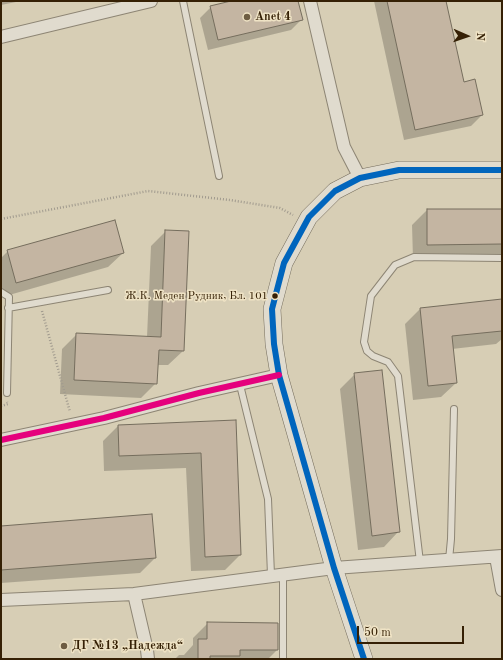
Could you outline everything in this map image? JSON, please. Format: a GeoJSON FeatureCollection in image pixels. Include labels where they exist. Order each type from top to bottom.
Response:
{"type":"FeatureCollection","features":[{"type":"Feature","properties":{"kind":"main road"},"geometry":{"type":"LineString","coordinates":[[364,659],[334,568],[279,375],[274,344],[272,309],[284,263],[309,217],[335,191],[360,178],[399,170],[502,170]]}},
{"type":"Feature","properties":{"kind":"street"},"geometry":{"type":"LineString","coordinates":[[1,37],[135,3],[150,1]]}},
{"type":"Feature","properties":{"kind":"street"},"geometry":{"type":"LineString","coordinates":[[310,1],[344,146],[360,178]]}},
{"type":"Feature","properties":{"kind":"street"},"geometry":{"type":"LineString","coordinates":[[1,440],[104,418],[198,393],[240,385],[279,375]]}},
{"type":"Feature","properties":{"kind":"street"},"geometry":{"type":"LineString","coordinates":[[1,600],[134,594],[334,568],[499,556],[502,590]]}},
{"type":"Feature","properties":{"kind":"street"},"geometry":{"type":"LineString","coordinates":[[134,594],[148,659]]}},
{"type":"Feature","properties":{"kind":"lane"},"geometry":{"type":"LineString","coordinates":[[183,1],[219,176]]}},
{"type":"Feature","properties":{"kind":"lane"},"geometry":{"type":"LineString","coordinates":[[420,562],[398,376],[388,362],[373,356],[367,351],[364,342],[371,296],[395,265],[414,257],[502,258]]}},
{"type":"Feature","properties":{"kind":"lane"},"geometry":{"type":"LineString","coordinates":[[8,308],[108,290]]}},
{"type":"Feature","properties":{"kind":"lane"},"geometry":{"type":"LineString","coordinates":[[1,292],[9,297],[7,393]]}},
{"type":"Feature","properties":{"kind":"lane"},"geometry":{"type":"LineString","coordinates":[[240,385],[268,499],[271,575]]}},
{"type":"Feature","properties":{"kind":"lane"},"geometry":{"type":"LineString","coordinates":[[449,560],[451,539],[454,409]]}},
{"type":"Feature","properties":{"kind":"lane"},"geometry":{"type":"LineString","coordinates":[[283,574],[283,659]]}},
{"type":"Feature","properties":{"kind":"path"},"geometry":{"type":"LineString","coordinates":[[1,219],[148,191],[230,200],[280,208],[307,222]]}},
{"type":"Feature","properties":{"kind":"path"},"geometry":{"type":"LineString","coordinates":[[40,302],[74,424]]}},
{"type":"Feature","properties":{"kind":"building"},"geometry":{"type":"Polygon","coordinates":[[[231,1],[298,1],[303,20],[218,40],[210,6],[231,1]]]}},
{"type":"Feature","properties":{"kind":"building"},"geometry":{"type":"Polygon","coordinates":[[[387,1],[446,1],[464,82],[475,79],[483,115],[415,130],[387,1]]]}},
{"type":"Feature","properties":{"kind":"building"},"geometry":{"type":"Polygon","coordinates":[[[427,209],[502,209],[502,244],[427,245],[427,209]]]}},
{"type":"Feature","properties":{"kind":"building"},"geometry":{"type":"Polygon","coordinates":[[[115,220],[124,253],[16,283],[7,250],[115,220]]]}},
{"type":"Feature","properties":{"kind":"building"},"geometry":{"type":"Polygon","coordinates":[[[165,230],[189,231],[184,351],[159,350],[157,384],[74,380],[76,333],[161,337],[165,230]]]}},
{"type":"Feature","properties":{"kind":"building"},"geometry":{"type":"Polygon","coordinates":[[[502,299],[502,331],[452,336],[457,383],[428,386],[420,308],[502,299]]]}},
{"type":"Feature","properties":{"kind":"building"},"geometry":{"type":"Polygon","coordinates":[[[382,370],[400,532],[372,536],[354,373],[382,370]]]}},
{"type":"Feature","properties":{"kind":"building"},"geometry":{"type":"Polygon","coordinates":[[[236,420],[241,555],[205,557],[201,453],[119,456],[118,425],[236,420]]]}},
{"type":"Feature","properties":{"kind":"building"},"geometry":{"type":"Polygon","coordinates":[[[152,514],[156,558],[1,570],[1,526],[152,514]]]}},
{"type":"Feature","properties":{"kind":"building"},"geometry":{"type":"Polygon","coordinates":[[[207,622],[278,623],[278,650],[240,650],[240,656],[210,656],[210,659],[198,659],[198,639],[207,639],[207,622]]]}},
{"type":"Feature","properties":{"kind":"transit line"},"geometry":{"type":"LineString","coordinates":[[364,659],[334,568],[279,375],[274,344],[272,309],[284,263],[309,217],[335,191],[360,178],[399,170],[502,170]]}},
{"type":"Feature","properties":{"kind":"transit line"},"geometry":{"type":"LineString","coordinates":[[1,440],[104,418],[199,393],[279,375]]}},
{"type":"Feature","properties":{"kind":"place","name":"Anet 4"},"geometry":{"type":"Point","coordinates":[247,17]}},
{"type":"Feature","properties":{"kind":"place","name":"Ж.К. Меден Рудник, Бл. 101"},"geometry":{"type":"Point","coordinates":[275,296]}},
{"type":"Feature","properties":{"kind":"place","name":"ДГ №13 „Надежда“"},"geometry":{"type":"Point","coordinates":[64,646]}}]}
